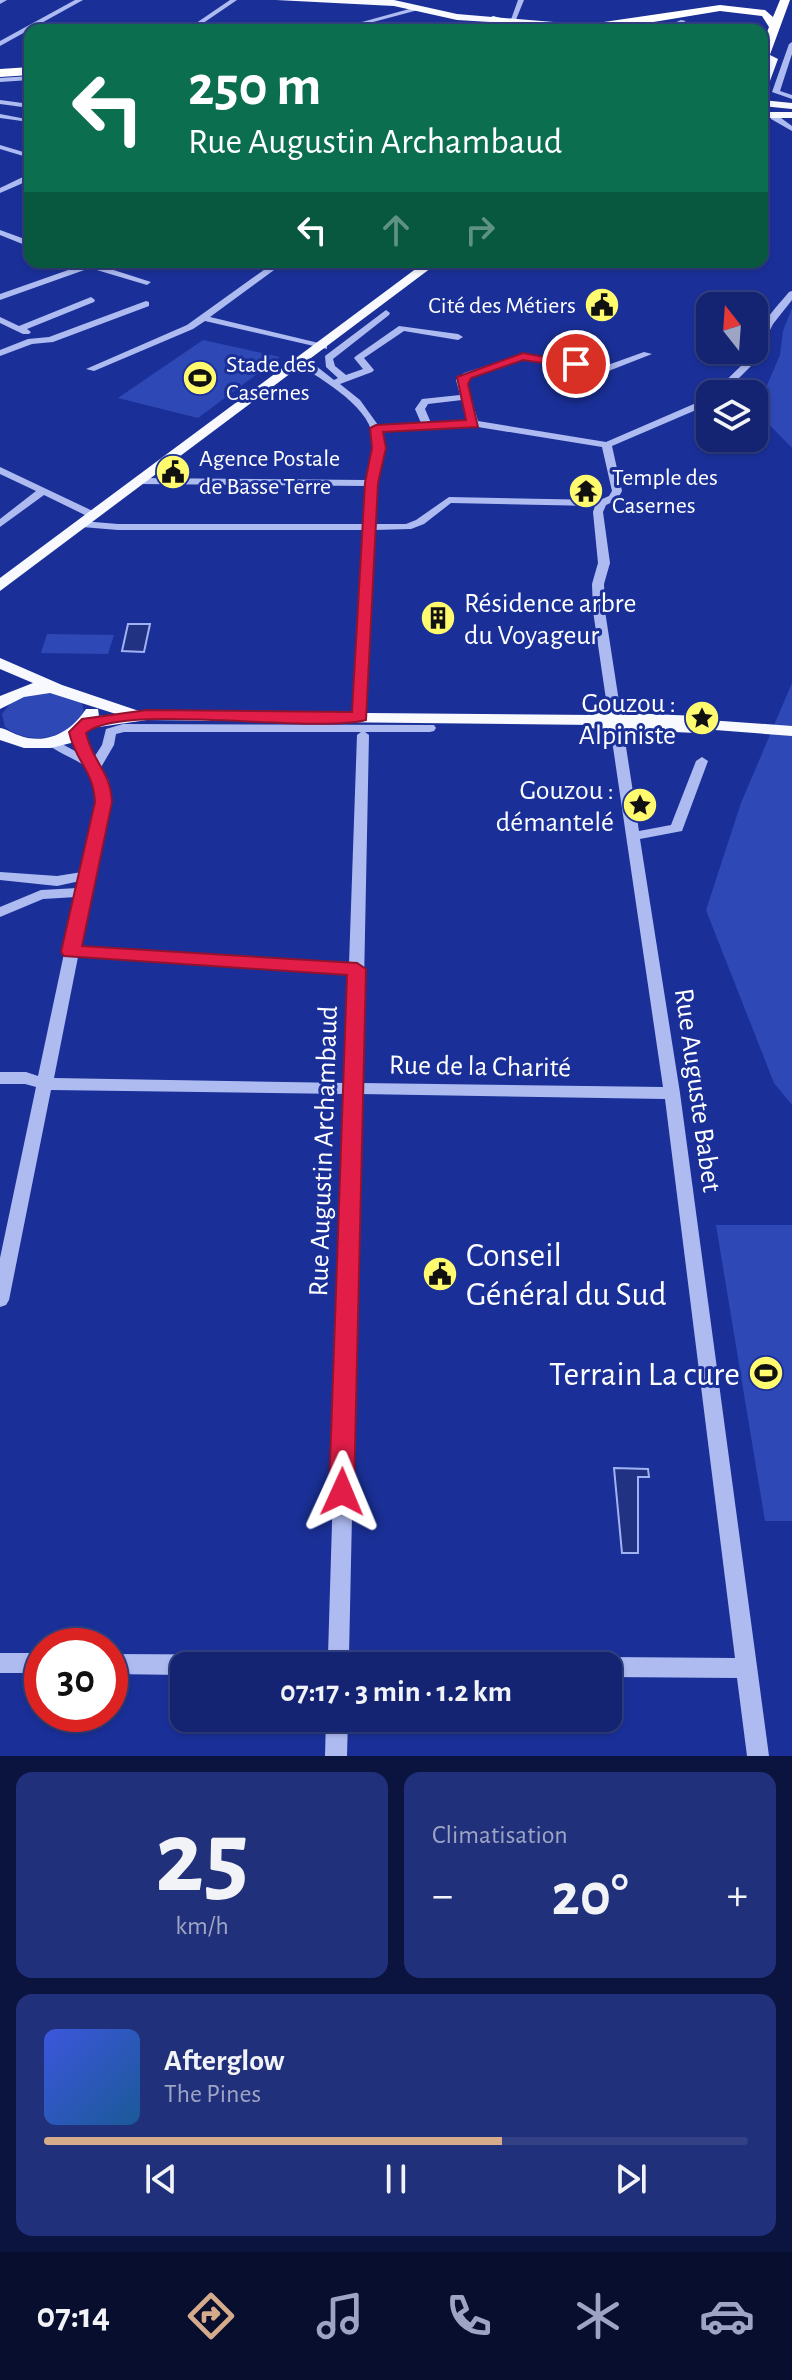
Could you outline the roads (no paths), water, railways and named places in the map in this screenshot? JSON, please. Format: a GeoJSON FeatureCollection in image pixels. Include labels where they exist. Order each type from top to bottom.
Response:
{"type":"FeatureCollection","features":[{"type":"Feature","properties":{"kind":"highway"},"geometry":{"type":"LineString","coordinates":[[601,24],[706,0]]}},
{"type":"Feature","properties":{"kind":"highway"},"geometry":{"type":"LineString","coordinates":[[619,24],[660,17],[719,0]]}},
{"type":"Feature","properties":{"kind":"highway"},"geometry":{"type":"LineString","coordinates":[[768,45],[785,0]]}},
{"type":"Feature","properties":{"kind":"highway"},"geometry":{"type":"LineString","coordinates":[[768,46],[792,2]]}},
{"type":"Feature","properties":{"kind":"highway"},"geometry":{"type":"LineString","coordinates":[[623,24],[731,8],[765,13],[766,24]]}},
{"type":"Feature","properties":{"kind":"highway"},"geometry":{"type":"LineString","coordinates":[[493,19],[511,23]]}},
{"type":"Feature","properties":{"kind":"highway"},"geometry":{"type":"LineString","coordinates":[[0,70],[24,68]]}},
{"type":"Feature","properties":{"kind":"main road"},"geometry":{"type":"LineString","coordinates":[[280,0],[387,2],[511,23],[573,24],[511,23],[438,13]]}},
{"type":"Feature","properties":{"kind":"main road"},"geometry":{"type":"LineString","coordinates":[[466,17],[493,19]]}},
{"type":"Feature","properties":{"kind":"main road"},"geometry":{"type":"LineString","coordinates":[[768,98],[788,103]]}},
{"type":"Feature","properties":{"kind":"main road"},"geometry":{"type":"LineString","coordinates":[[768,116],[792,115]]}},
{"type":"Feature","properties":{"kind":"main road"},"geometry":{"type":"LineString","coordinates":[[0,586],[320,346],[382,307],[426,268]]}},
{"type":"Feature","properties":{"kind":"main road"},"geometry":{"type":"LineString","coordinates":[[0,664],[111,708],[147,715],[362,726],[594,720],[792,731]]}},
{"type":"Feature","properties":{"kind":"main road"},"geometry":{"type":"LineString","coordinates":[[0,664],[17,681],[6,699]]}},
{"type":"Feature","properties":{"kind":"main road"},"geometry":{"type":"LineString","coordinates":[[6,699],[58,687]]}},
{"type":"Feature","properties":{"kind":"main road"},"geometry":{"type":"LineString","coordinates":[[82,727],[91,706],[86,698]]}},
{"type":"Feature","properties":{"kind":"main road"},"geometry":{"type":"LineString","coordinates":[[0,733],[26,743],[51,742],[82,727],[147,715]]}},
{"type":"Feature","properties":{"kind":"street"},"geometry":{"type":"LineString","coordinates":[[37,24],[80,0]]}},
{"type":"Feature","properties":{"kind":"street"},"geometry":{"type":"LineString","coordinates":[[198,24],[234,0]]}},
{"type":"Feature","properties":{"kind":"street"},"geometry":{"type":"LineString","coordinates":[[511,23],[521,0]]}},
{"type":"Feature","properties":{"kind":"street"},"geometry":{"type":"LineString","coordinates":[[359,24],[420,8]]}},
{"type":"Feature","properties":{"kind":"street"},"geometry":{"type":"LineString","coordinates":[[676,24],[683,21]]}},
{"type":"Feature","properties":{"kind":"street"},"geometry":{"type":"LineString","coordinates":[[0,44],[24,31]]}},
{"type":"Feature","properties":{"kind":"street"},"geometry":{"type":"LineString","coordinates":[[0,32],[17,35]]}},
{"type":"Feature","properties":{"kind":"street"},"geometry":{"type":"LineString","coordinates":[[788,103],[776,92],[792,44]]}},
{"type":"Feature","properties":{"kind":"street"},"geometry":{"type":"LineString","coordinates":[[0,80],[24,78]]}},
{"type":"Feature","properties":{"kind":"street"},"geometry":{"type":"LineString","coordinates":[[0,102],[24,105]]}},
{"type":"Feature","properties":{"kind":"street"},"geometry":{"type":"LineString","coordinates":[[0,116],[22,119]]}},
{"type":"Feature","properties":{"kind":"street"},"geometry":{"type":"LineString","coordinates":[[768,117],[792,129]]}},
{"type":"Feature","properties":{"kind":"street"},"geometry":{"type":"LineString","coordinates":[[0,147],[24,154]]}},
{"type":"Feature","properties":{"kind":"street"},"geometry":{"type":"LineString","coordinates":[[0,191],[24,180]]}},
{"type":"Feature","properties":{"kind":"street"},"geometry":{"type":"LineString","coordinates":[[0,232],[24,242]]}},
{"type":"Feature","properties":{"kind":"street"},"geometry":{"type":"LineString","coordinates":[[0,297],[84,268]]}},
{"type":"Feature","properties":{"kind":"street"},"geometry":{"type":"LineString","coordinates":[[103,268],[147,282]]}},
{"type":"Feature","properties":{"kind":"street"},"geometry":{"type":"LineString","coordinates":[[91,369],[181,332],[273,268]]}},
{"type":"Feature","properties":{"kind":"street"},"geometry":{"type":"LineString","coordinates":[[731,380],[748,364],[769,323],[792,294]]}},
{"type":"Feature","properties":{"kind":"street"},"geometry":{"type":"LineString","coordinates":[[19,329],[91,300]]}},
{"type":"Feature","properties":{"kind":"street"},"geometry":{"type":"LineString","coordinates":[[0,353],[31,341],[50,340],[146,304]]}},
{"type":"Feature","properties":{"kind":"street"},"geometry":{"type":"LineString","coordinates":[[345,379],[331,367],[328,358],[382,307]]}},
{"type":"Feature","properties":{"kind":"street"},"geometry":{"type":"LineString","coordinates":[[205,318],[320,346]]}},
{"type":"Feature","properties":{"kind":"street"},"geometry":{"type":"LineString","coordinates":[[0,320],[32,337],[31,341]]}},
{"type":"Feature","properties":{"kind":"street"},"geometry":{"type":"LineString","coordinates":[[333,383],[369,370],[359,358],[402,328],[458,337]]}},
{"type":"Feature","properties":{"kind":"street"},"geometry":{"type":"LineString","coordinates":[[474,424],[461,380],[513,358],[606,369],[647,354]]}},
{"type":"Feature","properties":{"kind":"street"},"geometry":{"type":"LineString","coordinates":[[300,361],[357,402],[376,428],[379,448],[369,483],[357,969]]}},
{"type":"Feature","properties":{"kind":"street"},"geometry":{"type":"LineString","coordinates":[[427,426],[420,409],[425,401],[466,397]]}},
{"type":"Feature","properties":{"kind":"street"},"geometry":{"type":"LineString","coordinates":[[376,428],[474,424],[607,445],[696,406]]}},
{"type":"Feature","properties":{"kind":"street","name":"Rue Auguste Babet"},"geometry":{"type":"LineString","coordinates":[[607,445],[617,491],[613,498],[602,503],[598,512],[604,563],[598,584],[599,611],[672,1093],[758,1756]]}},
{"type":"Feature","properties":{"kind":"street"},"geometry":{"type":"LineString","coordinates":[[3,474],[43,491],[88,519],[118,527],[407,527],[420,522],[449,500],[602,503]]}},
{"type":"Feature","properties":{"kind":"street"},"geometry":{"type":"LineString","coordinates":[[139,481],[369,483]]}},
{"type":"Feature","properties":{"kind":"street"},"geometry":{"type":"LineString","coordinates":[[0,524],[43,491]]}},
{"type":"Feature","properties":{"kind":"street"},"geometry":{"type":"LineString","coordinates":[[0,1300],[103,802],[102,781],[81,750],[82,727]]}},
{"type":"Feature","properties":{"kind":"street"},"geometry":{"type":"LineString","coordinates":[[95,767],[108,745],[110,732],[123,728],[430,728]]}},
{"type":"Feature","properties":{"kind":"street"},"geometry":{"type":"LineString","coordinates":[[51,742],[95,767]]}},
{"type":"Feature","properties":{"kind":"street"},"geometry":{"type":"LineString","coordinates":[[633,836],[677,828],[702,761]]}},
{"type":"Feature","properties":{"kind":"street"},"geometry":{"type":"LineString","coordinates":[[0,876],[57,881],[88,875]]}},
{"type":"Feature","properties":{"kind":"street"},"geometry":{"type":"LineString","coordinates":[[23,902],[32,887],[29,879]]}},
{"type":"Feature","properties":{"kind":"street"},"geometry":{"type":"LineString","coordinates":[[0,912],[41,895],[84,892]]}},
{"type":"Feature","properties":{"kind":"street","name":"Rue Augustin Archambaud"},"geometry":{"type":"LineString","coordinates":[[71,952],[357,969],[338,1652]]}},
{"type":"Feature","properties":{"kind":"street","name":"Rue de la Charité"},"geometry":{"type":"LineString","coordinates":[[0,1078],[44,1084],[672,1093]]}},
{"type":"Feature","properties":{"kind":"street"},"geometry":{"type":"LineString","coordinates":[[0,1663],[24,1663]]}},
{"type":"Feature","properties":{"kind":"street"},"geometry":{"type":"LineString","coordinates":[[128,1664],[170,1665]]}},
{"type":"Feature","properties":{"kind":"street"},"geometry":{"type":"LineString","coordinates":[[622,1667],[748,1668]]}},
{"type":"Feature","properties":{"kind":"street"},"geometry":{"type":"LineString","coordinates":[[336,1756],[337,1732]]}},
{"type":"Feature","properties":{"kind":"place","name":"Cité des Métiers"},"geometry":{"type":"Point","coordinates":[602,305]}},
{"type":"Feature","properties":{"kind":"place","name":"Stade des Casernes"},"geometry":{"type":"Point","coordinates":[200,378]}},
{"type":"Feature","properties":{"kind":"place","name":"Agence Postale de Basse Terre"},"geometry":{"type":"Point","coordinates":[173,472]}},
{"type":"Feature","properties":{"kind":"place","name":"Temple des Casernes"},"geometry":{"type":"Point","coordinates":[586,491]}},
{"type":"Feature","properties":{"kind":"place","name":"Résidence arbre du Voyageur"},"geometry":{"type":"Point","coordinates":[438,618]}},
{"type":"Feature","properties":{"kind":"place","name":"Gouzou : Alpiniste"},"geometry":{"type":"Point","coordinates":[702,718]}},
{"type":"Feature","properties":{"kind":"place","name":"Gouzou : démantelé"},"geometry":{"type":"Point","coordinates":[640,805]}},
{"type":"Feature","properties":{"kind":"place","name":"Conseil Général du Sud"},"geometry":{"type":"Point","coordinates":[440,1274]}},
{"type":"Feature","properties":{"kind":"place","name":"Terrain La cure"},"geometry":{"type":"Point","coordinates":[766,1373]}}]}
